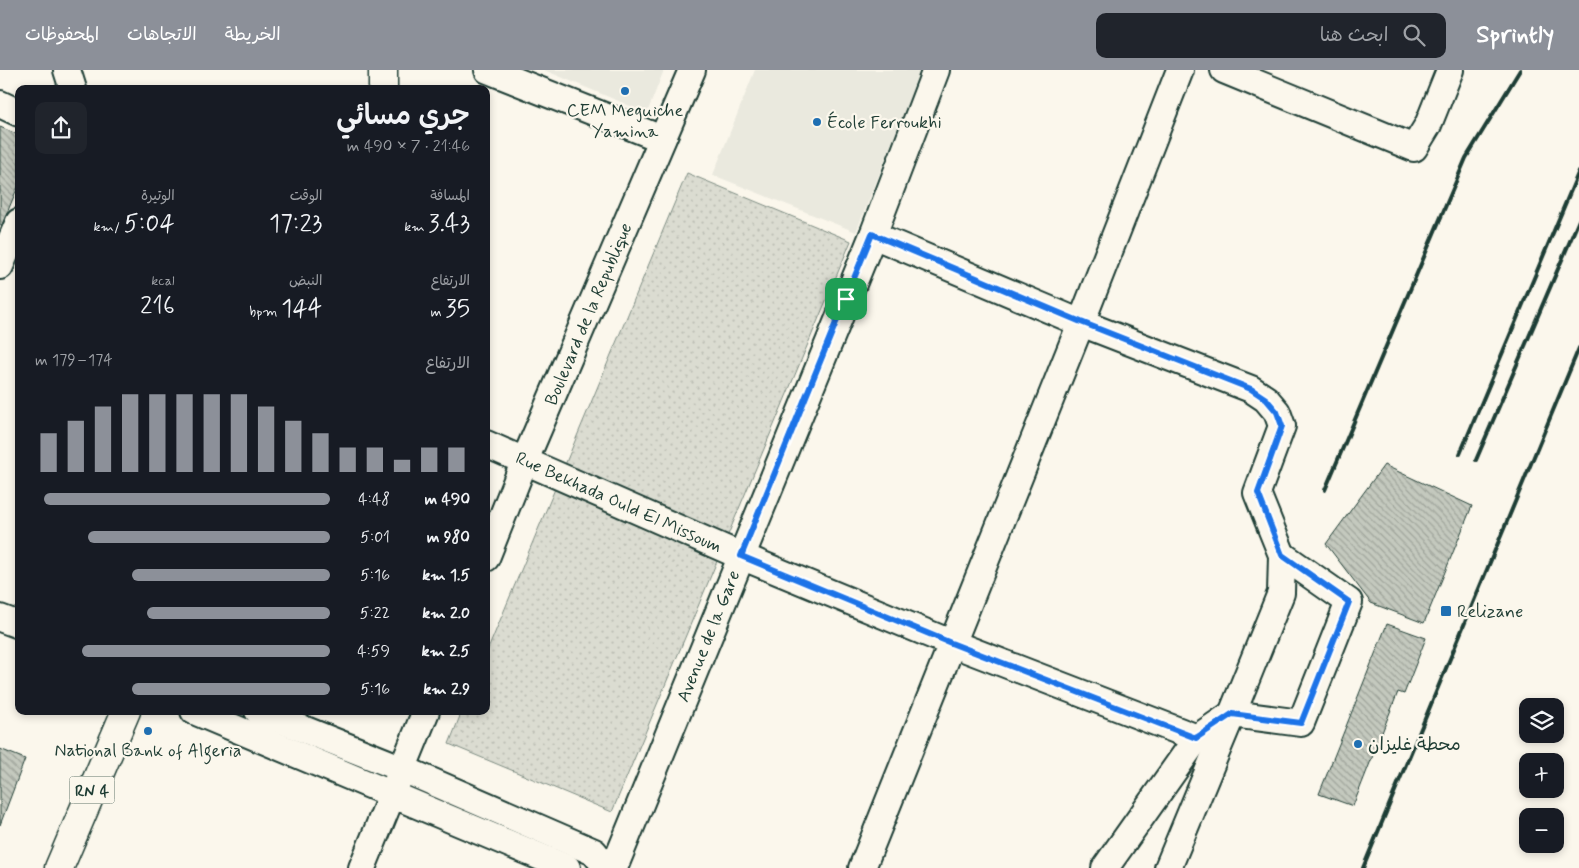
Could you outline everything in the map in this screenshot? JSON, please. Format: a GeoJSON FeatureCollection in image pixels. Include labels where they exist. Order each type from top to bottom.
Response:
{"type":"FeatureCollection","features":[{"type":"Feature","properties":{"kind":"main road"},"geometry":{"type":"LineString","coordinates":[[383,70],[383,85]]}},
{"type":"Feature","properties":{"kind":"main road","name":"RN 4"},"geometry":{"type":"LineString","coordinates":[[59,868],[124,715]]}},
{"type":"Feature","properties":{"kind":"street"},"geometry":{"type":"LineString","coordinates":[[67,70],[72,85]]}},
{"type":"Feature","properties":{"kind":"street","name":"Boulevard de la Republique"},"geometry":{"type":"LineString","coordinates":[[490,548],[525,460],[692,70]]}},
{"type":"Feature","properties":{"kind":"street","name":"Avenue de la Gare"},"geometry":{"type":"LineString","coordinates":[[614,868],[872,234],[936,70]]}},
{"type":"Feature","properties":{"kind":"street"},"geometry":{"type":"LineString","coordinates":[[862,868],[1180,70]]}},
{"type":"Feature","properties":{"kind":"street"},"geometry":{"type":"LineString","coordinates":[[1224,70],[1414,148],[1428,125],[1450,70]]}},
{"type":"Feature","properties":{"kind":"street"},"geometry":{"type":"LineString","coordinates":[[503,73],[662,139]]}},
{"type":"Feature","properties":{"kind":"street"},"geometry":{"type":"LineString","coordinates":[[0,104],[15,111]]}},
{"type":"Feature","properties":{"kind":"street"},"geometry":{"type":"LineString","coordinates":[[6,257],[15,233]]}},
{"type":"Feature","properties":{"kind":"street"},"geometry":{"type":"LineString","coordinates":[[872,234],[1081,322],[1251,389],[1266,399],[1277,412],[1282,426],[1258,493],[1282,555],[1281,592],[1168,868]]}},
{"type":"Feature","properties":{"kind":"street","name":"Rue Bekhada Ould El Missoum"},"geometry":{"type":"LineString","coordinates":[[490,446],[741,556],[951,643],[1196,738]]}},
{"type":"Feature","properties":{"kind":"street"},"geometry":{"type":"LineString","coordinates":[[1105,868],[1196,738],[1232,714],[1301,723],[1349,602],[1282,555]]}},
{"type":"Feature","properties":{"kind":"street"},"geometry":{"type":"LineString","coordinates":[[0,618],[15,624]]}},
{"type":"Feature","properties":{"kind":"street"},"geometry":{"type":"LineString","coordinates":[[203,715],[391,796],[533,862],[567,868]]}},
{"type":"Feature","properties":{"kind":"street"},"geometry":{"type":"LineString","coordinates":[[268,715],[403,769],[594,852],[606,868]]}},
{"type":"Feature","properties":{"kind":"street"},"geometry":{"type":"LineString","coordinates":[[362,868],[424,715]]}},
{"type":"Feature","properties":{"kind":"shaded area","name":"CEM Meguiche Yamina"},"geometry":{"type":"Polygon","coordinates":[[[544,70],[664,70],[647,113],[544,70]]]}},
{"type":"Feature","properties":{"kind":"shaded area","name":"École Ferroukhi"},"geometry":{"type":"Polygon","coordinates":[[[755,70],[921,70],[856,232],[713,175],[755,70]]]}},
{"type":"Feature","properties":{"kind":"shaded area"},"geometry":{"type":"Polygon","coordinates":[[[687,173],[851,241],[612,812],[449,744],[460,715],[490,715],[490,644],[687,173]]]}},
{"type":"Feature","properties":{"kind":"building"},"geometry":{"type":"Polygon","coordinates":[[[0,127],[15,133],[15,194],[2,225],[0,225],[0,127]]]}},
{"type":"Feature","properties":{"kind":"building"},"geometry":{"type":"Polygon","coordinates":[[[1384,465],[1472,506],[1424,623],[1371,603],[1326,544],[1384,465]]]}},
{"type":"Feature","properties":{"kind":"building","name":"محطة غليزان"},"geometry":{"type":"Polygon","coordinates":[[[1387,624],[1426,638],[1404,694],[1398,692],[1353,806],[1319,794],[1387,624]]]}},
{"type":"Feature","properties":{"kind":"building"},"geometry":{"type":"Polygon","coordinates":[[[0,749],[25,759],[0,825],[0,749]]]}},
{"type":"Feature","properties":{"kind":"railway"},"geometry":{"type":"LineString","coordinates":[[1325,490],[1466,158],[1520,70]]}},
{"type":"Feature","properties":{"kind":"railway"},"geometry":{"type":"LineString","coordinates":[[1460,454],[1579,171]]}},
{"type":"Feature","properties":{"kind":"railway"},"geometry":{"type":"LineString","coordinates":[[1476,460],[1579,220]]}},
{"type":"Feature","properties":{"kind":"railway"},"geometry":{"type":"LineString","coordinates":[[1363,868],[1579,348]]}},
{"type":"Feature","properties":{"kind":"place","name":"CEM Meguiche Yamina"},"geometry":{"type":"Point","coordinates":[625,91]}},
{"type":"Feature","properties":{"kind":"place","name":"École Ferroukhi"},"geometry":{"type":"Point","coordinates":[817,122]}},
{"type":"Feature","properties":{"kind":"place","name":"Relizane"},"geometry":{"type":"Point","coordinates":[1446,611]}},
{"type":"Feature","properties":{"kind":"place","name":"National Bank of Algeria"},"geometry":{"type":"Point","coordinates":[148,731]}},
{"type":"Feature","properties":{"kind":"place","name":"محطة غليزان"},"geometry":{"type":"Point","coordinates":[1358,744]}},
{"type":"Feature","properties":{"kind":"route"},"geometry":{"type":"LineString","coordinates":[[872,234],[1081,322],[1251,389],[1266,399],[1277,412],[1282,426],[1258,493],[1282,555],[1349,602],[1301,723],[1232,714],[1196,738],[951,643],[741,556],[846,299],[872,234]]}}]}
